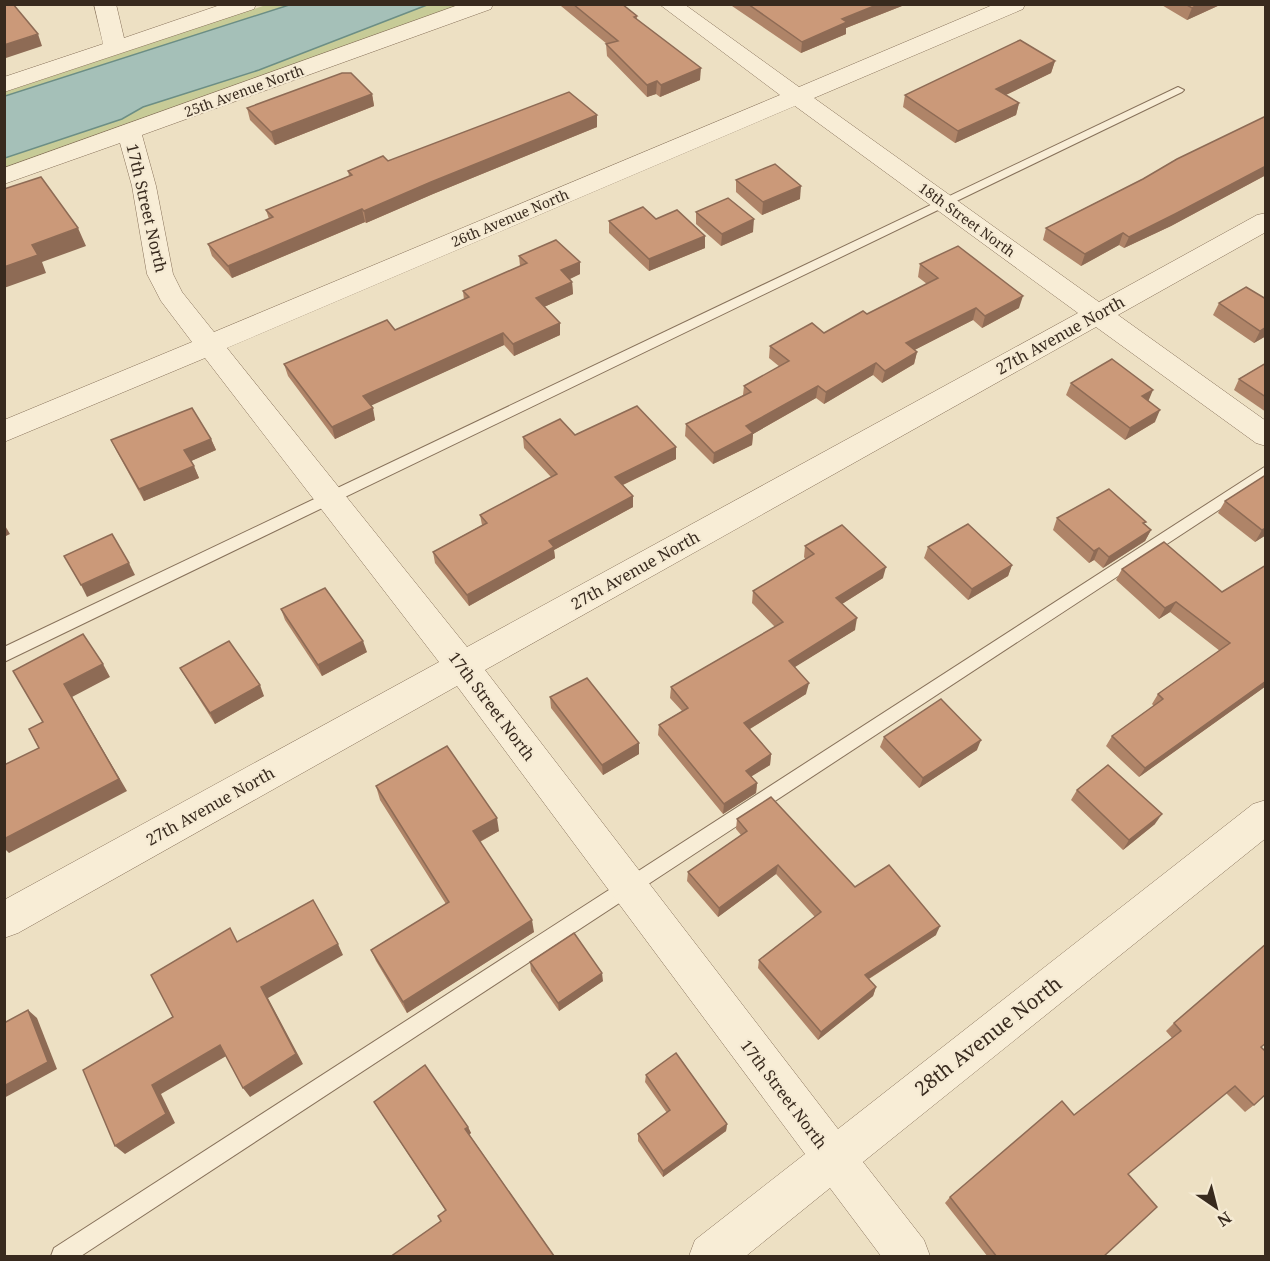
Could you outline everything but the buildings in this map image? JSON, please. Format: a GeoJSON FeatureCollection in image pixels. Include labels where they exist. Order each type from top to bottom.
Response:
{"type":"FeatureCollection","features":[{"type":"Feature","properties":{"kind":"street"},"geometry":{"type":"LineString","coordinates":[[105,4],[115,48]]}},
{"type":"Feature","properties":{"kind":"street"},"geometry":{"type":"LineString","coordinates":[[4,85],[246,4]]}},
{"type":"Feature","properties":{"kind":"street","name":"25th Avenue North"},"geometry":{"type":"LineString","coordinates":[[4,177],[483,4]]}},
{"type":"Feature","properties":{"kind":"street","name":"18th Street North"},"geometry":{"type":"LineString","coordinates":[[669,4],[1266,436]]}},
{"type":"Feature","properties":{"kind":"street","name":"26th Avenue North"},"geometry":{"type":"LineString","coordinates":[[4,432],[1015,4]]}},
{"type":"Feature","properties":{"kind":"street","name":"17th Street North"},"geometry":{"type":"LineString","coordinates":[[129,132],[144,186],[160,274],[170,295],[211,344],[462,666],[908,1257]]}},
{"type":"Feature","properties":{"kind":"street","name":"27th Avenue North"},"geometry":{"type":"LineString","coordinates":[[4,920],[1266,221]]}},
{"type":"Feature","properties":{"kind":"street","name":"28th Avenue North"},"geometry":{"type":"LineString","coordinates":[[711,1257],[1266,816]]}},
{"type":"Feature","properties":{"kind":"lane"},"geometry":{"type":"LineString","coordinates":[[4,655],[1178,90]]}},
{"type":"Feature","properties":{"kind":"lane"},"geometry":{"type":"LineString","coordinates":[[62,1257],[1266,471]]}},
{"type":"Feature","properties":{"kind":"green space"},"geometry":{"type":"Polygon","coordinates":[[[266,5],[466,5],[5,170],[5,92],[266,5]]]}},
{"type":"Feature","properties":{"kind":"water"},"geometry":{"type":"Polygon","coordinates":[[[289,5],[427,5],[259,70],[143,107],[122,119],[5,158],[5,96],[289,5]]]}}]}
